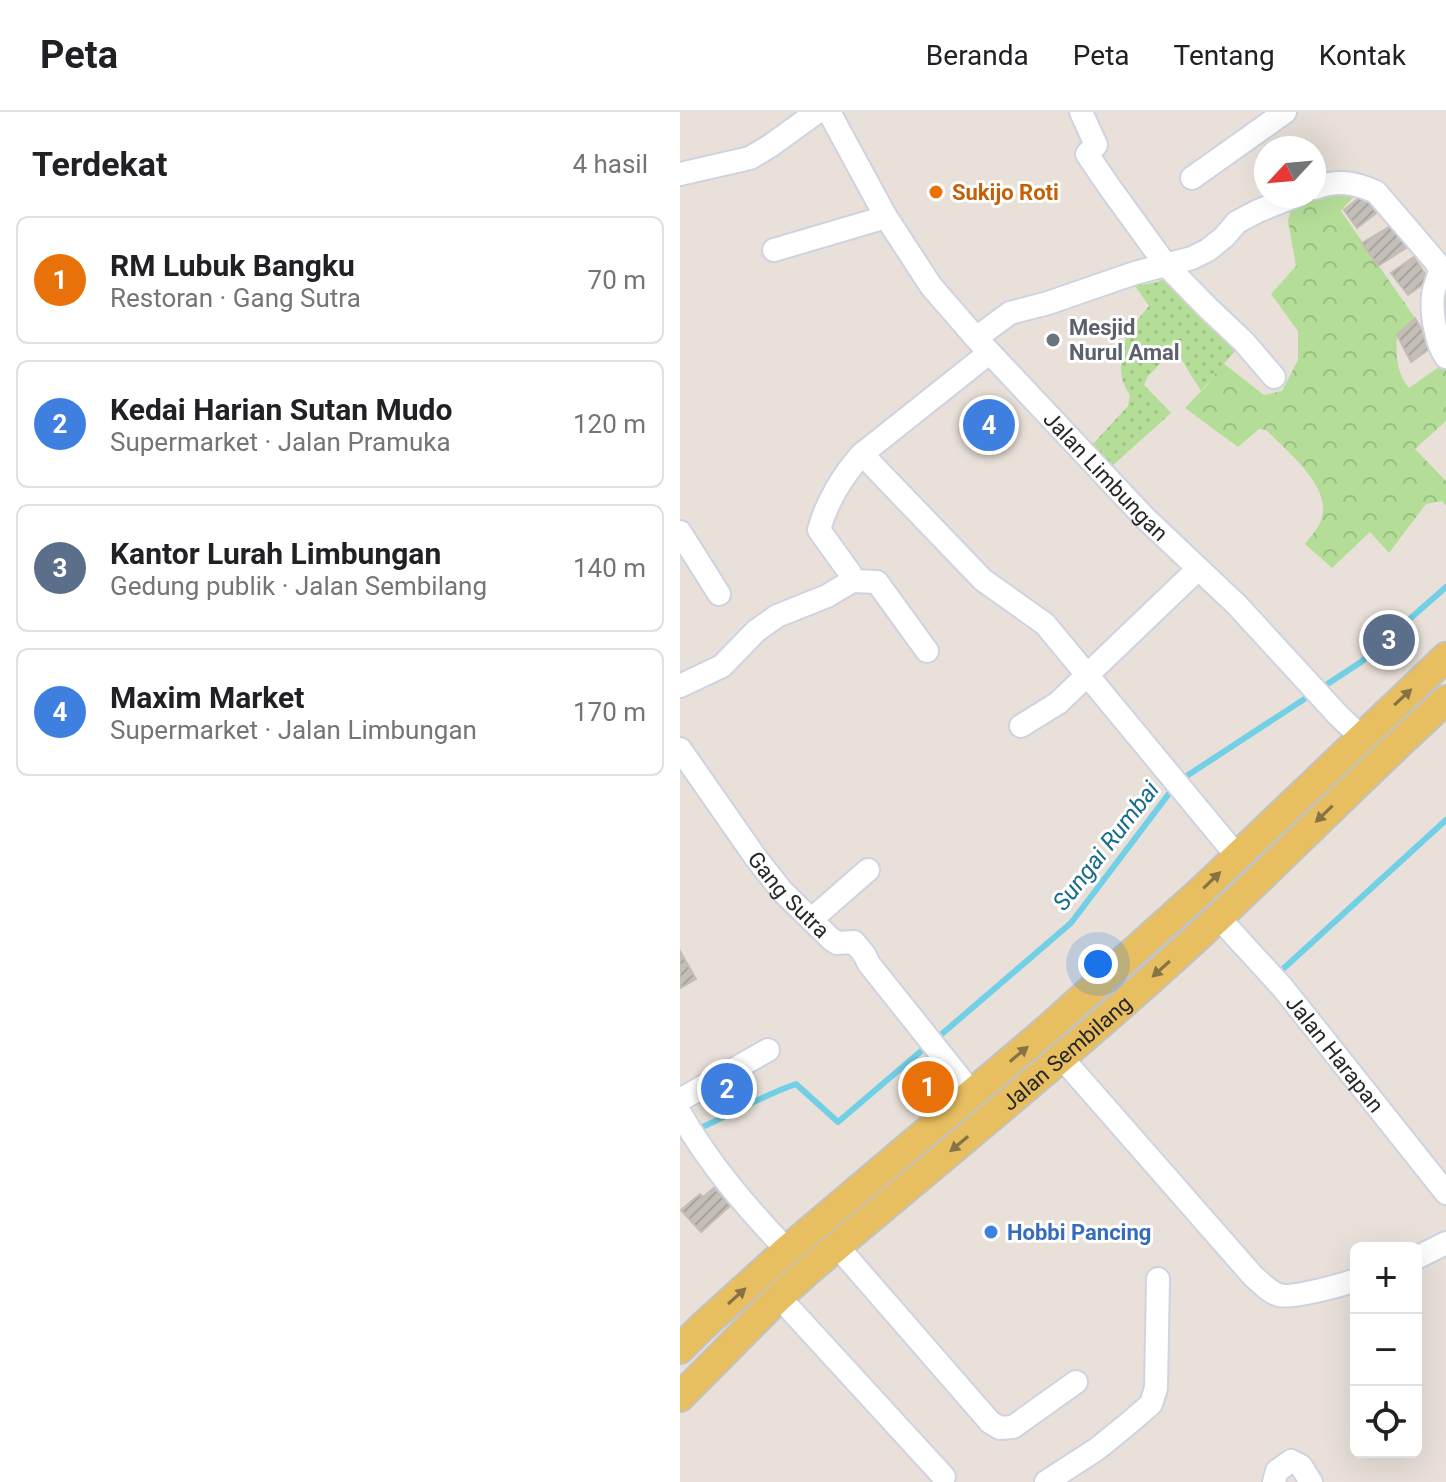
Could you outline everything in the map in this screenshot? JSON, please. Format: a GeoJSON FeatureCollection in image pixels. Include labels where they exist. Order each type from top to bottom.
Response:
{"type":"FeatureCollection","features":[{"type":"Feature","properties":{"kind":"main road","name":"Jalan Sembilang"},"geometry":{"type":"LineString","coordinates":[[680,1349],[787,1250],[1065,1014],[1200,892],[1446,657]]}},
{"type":"Feature","properties":{"kind":"main road","name":"Jalan Sembilang"},"geometry":{"type":"LineString","coordinates":[[680,1397],[779,1297],[1062,1058],[1218,917],[1446,700]]}},
{"type":"Feature","properties":{"kind":"street"},"geometry":{"type":"LineString","coordinates":[[680,174],[750,158],[817,112]]}},
{"type":"Feature","properties":{"kind":"street","name":"Jalan Limbungan"},"geometry":{"type":"LineString","coordinates":[[829,112],[886,217],[931,286],[983,346],[1145,518],[1237,605],[1361,737]]}},
{"type":"Feature","properties":{"kind":"street"},"geometry":{"type":"LineString","coordinates":[[1081,112],[1096,145],[1087,154],[1166,265],[1244,342],[1274,377]]}},
{"type":"Feature","properties":{"kind":"street"},"geometry":{"type":"LineString","coordinates":[[1192,178],[1285,112]]}},
{"type":"Feature","properties":{"kind":"street"},"geometry":{"type":"LineString","coordinates":[[1326,186],[1346,182],[1376,192],[1436,262],[1440,270],[1433,294],[1433,316],[1439,345],[1446,357]]}},
{"type":"Feature","properties":{"kind":"street"},"geometry":{"type":"LineString","coordinates":[[852,581],[850,573],[819,530],[822,516],[850,467],[983,346],[1010,313],[1192,258],[1208,250],[1237,222],[1265,208]]}},
{"type":"Feature","properties":{"kind":"street"},"geometry":{"type":"LineString","coordinates":[[774,250],[886,217]]}},
{"type":"Feature","properties":{"kind":"street"},"geometry":{"type":"LineString","coordinates":[[862,454],[983,580],[1045,624],[1237,856]]}},
{"type":"Feature","properties":{"kind":"street"},"geometry":{"type":"LineString","coordinates":[[680,532],[719,594]]}},
{"type":"Feature","properties":{"kind":"street"},"geometry":{"type":"LineString","coordinates":[[1021,726],[1058,703],[1198,569]]}},
{"type":"Feature","properties":{"kind":"street"},"geometry":{"type":"LineString","coordinates":[[680,686],[722,666],[756,631],[777,616],[827,596],[852,581],[877,582],[927,651]]}},
{"type":"Feature","properties":{"kind":"street","name":"Gang Sutra"},"geometry":{"type":"LineString","coordinates":[[680,749],[782,891],[831,939],[837,943],[854,942],[972,1093]]}},
{"type":"Feature","properties":{"kind":"street"},"geometry":{"type":"LineString","coordinates":[[812,919],[868,870]]}},
{"type":"Feature","properties":{"kind":"street","name":"Jalan Harapan"},"geometry":{"type":"LineString","coordinates":[[1218,917],[1283,988],[1446,1193]]}},
{"type":"Feature","properties":{"kind":"street"},"geometry":{"type":"LineString","coordinates":[[680,1100],[768,1050]]}},
{"type":"Feature","properties":{"kind":"street"},"geometry":{"type":"LineString","coordinates":[[1062,1058],[1253,1276],[1269,1290],[1283,1297],[1350,1282]]}},
{"type":"Feature","properties":{"kind":"street"},"geometry":{"type":"LineString","coordinates":[[688,1127],[750,1211],[787,1250]]}},
{"type":"Feature","properties":{"kind":"street"},"geometry":{"type":"LineString","coordinates":[[1422,1255],[1446,1243]]}},
{"type":"Feature","properties":{"kind":"street"},"geometry":{"type":"LineString","coordinates":[[837,1246],[990,1422],[1000,1428],[1013,1427],[1076,1382]]}},
{"type":"Feature","properties":{"kind":"street"},"geometry":{"type":"LineString","coordinates":[[1046,1482],[1097,1449],[1151,1404],[1156,1388],[1158,1279]]}},
{"type":"Feature","properties":{"kind":"street"},"geometry":{"type":"LineString","coordinates":[[779,1297],[944,1477]]}},
{"type":"Feature","properties":{"kind":"street"},"geometry":{"type":"LineString","coordinates":[[1274,1482],[1277,1471],[1291,1461],[1301,1466],[1311,1482]]}},
{"type":"Feature","properties":{"kind":"green space"},"geometry":{"type":"Polygon","coordinates":[[[1326,189],[1356,194],[1341,211],[1415,318],[1397,335],[1398,363],[1405,382],[1409,388],[1443,364],[1446,365],[1446,421],[1415,449],[1446,481],[1446,506],[1442,501],[1426,504],[1389,553],[1370,532],[1332,568],[1305,544],[1319,524],[1323,505],[1314,481],[1295,458],[1266,430],[1259,429],[1238,447],[1185,408],[1223,363],[1264,395],[1282,391],[1298,360],[1298,331],[1271,294],[1296,266],[1288,221],[1291,208],[1326,208],[1326,189]]]}},
{"type":"Feature","properties":{"kind":"green space"},"geometry":{"type":"Polygon","coordinates":[[[1169,275],[1241,344],[1201,391],[1175,349],[1148,376],[1144,385],[1171,413],[1111,467],[1091,446],[1128,406],[1130,395],[1121,373],[1123,346],[1129,332],[1149,306],[1135,286],[1158,282],[1169,275]]]}},
{"type":"Feature","properties":{"kind":"building"},"geometry":{"type":"Polygon","coordinates":[[[1364,194],[1376,213],[1357,228],[1344,210],[1364,194]]]}},
{"type":"Feature","properties":{"kind":"building"},"geometry":{"type":"Polygon","coordinates":[[[1394,224],[1409,246],[1378,266],[1362,243],[1394,224]]]}},
{"type":"Feature","properties":{"kind":"building"},"geometry":{"type":"Polygon","coordinates":[[[1414,257],[1429,280],[1408,295],[1391,273],[1414,257]]]}},
{"type":"Feature","properties":{"kind":"building"},"geometry":{"type":"Polygon","coordinates":[[[1415,318],[1432,347],[1411,362],[1397,335],[1415,318]]]}},
{"type":"Feature","properties":{"kind":"building"},"geometry":{"type":"Polygon","coordinates":[[[680,951],[696,979],[680,988],[680,951]]]}},
{"type":"Feature","properties":{"kind":"building"},"geometry":{"type":"Polygon","coordinates":[[[714,1188],[730,1206],[701,1232],[681,1210],[700,1194],[703,1197],[714,1188]]]}},
{"type":"Feature","properties":{"kind":"waterway","name":"Sungai Rumbai"},"geometry":{"type":"LineString","coordinates":[[1182,779],[1361,662],[1446,587]]}},
{"type":"Feature","properties":{"kind":"waterway","name":"Sungai Rumbai"},"geometry":{"type":"LineString","coordinates":[[936,1039],[1071,923],[1174,787]]}},
{"type":"Feature","properties":{"kind":"waterway"},"geometry":{"type":"LineString","coordinates":[[1283,969],[1446,820]]}},
{"type":"Feature","properties":{"kind":"waterway","name":"Sungai Rumbai"},"geometry":{"type":"LineString","coordinates":[[680,1136],[796,1084],[838,1122],[927,1046]]}},
{"type":"Feature","properties":{"kind":"place","name":"Sukijo Roti"},"geometry":{"type":"Point","coordinates":[936,192]}},
{"type":"Feature","properties":{"kind":"place","name":"Mesjid Nurul Amal"},"geometry":{"type":"Point","coordinates":[1053,340]}},
{"type":"Feature","properties":{"kind":"place","name":"Maxim Market"},"geometry":{"type":"Point","coordinates":[989,425]}},
{"type":"Feature","properties":{"kind":"place","name":"Kantor Lurah Limbungan"},"geometry":{"type":"Point","coordinates":[1389,640]}},
{"type":"Feature","properties":{"kind":"place","name":"RM Lubuk Bangku"},"geometry":{"type":"Point","coordinates":[928,1087]}},
{"type":"Feature","properties":{"kind":"place","name":"Kedai Harian Sutan Mudo"},"geometry":{"type":"Point","coordinates":[727,1089]}},
{"type":"Feature","properties":{"kind":"place","name":"Hobbi Pancing"},"geometry":{"type":"Point","coordinates":[991,1232]}}]}
